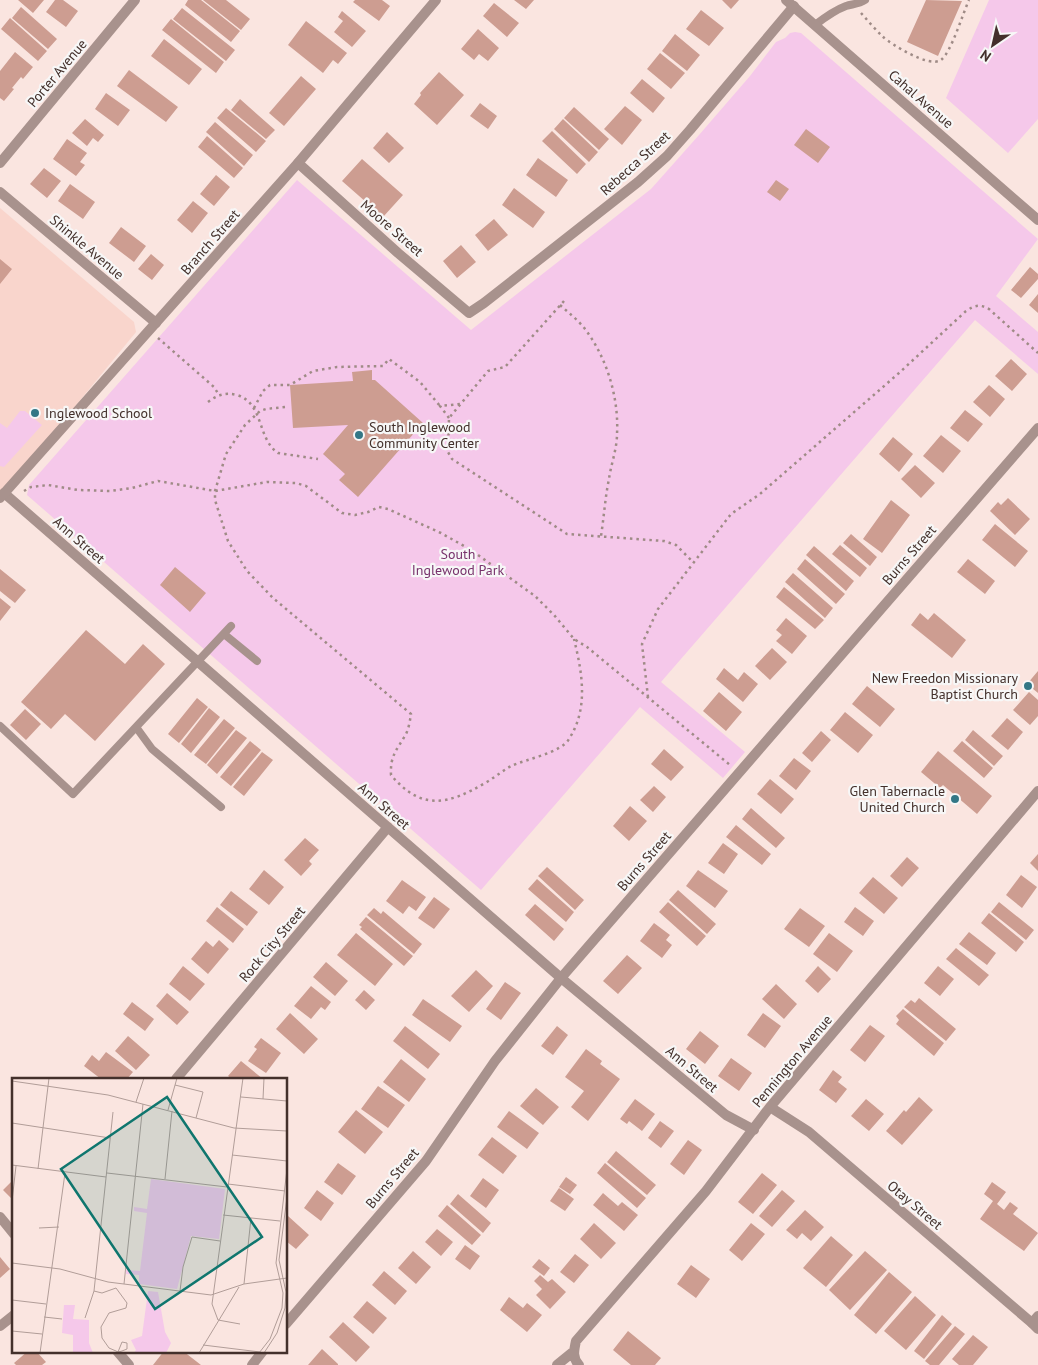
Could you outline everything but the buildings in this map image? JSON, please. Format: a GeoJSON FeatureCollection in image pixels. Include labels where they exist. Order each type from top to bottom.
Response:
{"type":"FeatureCollection","features":[{"type":"Feature","properties":{"kind":"street","name":"Porter Avenue"},"geometry":{"type":"LineString","coordinates":[[0,163],[135,0]]}},
{"type":"Feature","properties":{"kind":"street","name":"Branch Street"},"geometry":{"type":"LineString","coordinates":[[2,495],[298,163],[436,0]]}},
{"type":"Feature","properties":{"kind":"street","name":"Cahal Avenue"},"geometry":{"type":"LineString","coordinates":[[790,3],[1038,220]]}},
{"type":"Feature","properties":{"kind":"street","name":"Rebecca Street"},"geometry":{"type":"LineString","coordinates":[[469,313],[638,182],[667,156],[690,130],[790,3]]}},
{"type":"Feature","properties":{"kind":"street","name":"Moore Street"},"geometry":{"type":"LineString","coordinates":[[298,163],[398,253],[469,313]]}},
{"type":"Feature","properties":{"kind":"street","name":"Shinkle Avenue"},"geometry":{"type":"LineString","coordinates":[[0,192],[156,323]]}},
{"type":"Feature","properties":{"kind":"street","name":"Burns Street"},"geometry":{"type":"LineString","coordinates":[[288,1322],[426,1161],[494,1061],[561,978],[1038,428]]}},
{"type":"Feature","properties":{"kind":"street","name":"Ann Street"},"geometry":{"type":"LineString","coordinates":[[2,495],[199,662],[561,978],[726,1115],[754,1130]]}},
{"type":"Feature","properties":{"kind":"street","name":"Pennington Avenue"},"geometry":{"type":"LineString","coordinates":[[573,1352],[576,1341],[706,1191],[770,1107],[1038,792]]}},
{"type":"Feature","properties":{"kind":"street","name":"Rock City Street"},"geometry":{"type":"LineString","coordinates":[[177,1078],[388,827]]}},
{"type":"Feature","properties":{"kind":"street","name":"Otay Street"},"geometry":{"type":"LineString","coordinates":[[770,1107],[809,1132],[1036,1322]]}},
{"type":"Feature","properties":{"kind":"street"},"geometry":{"type":"LineString","coordinates":[[0,1218],[12,1232]]}},
{"type":"Feature","properties":{"kind":"street"},"geometry":{"type":"LineString","coordinates":[[0,1326],[12,1317]]}},
{"type":"Feature","properties":{"kind":"street"},"geometry":{"type":"LineString","coordinates":[[118,1352],[128,1365]]}},
{"type":"Feature","properties":{"kind":"street"},"geometry":{"type":"LineString","coordinates":[[252,1365],[262,1352]]}},
{"type":"Feature","properties":{"kind":"street"},"geometry":{"type":"LineString","coordinates":[[557,1365],[573,1352],[579,1365]]}},
{"type":"Feature","properties":{"kind":"lane"},"geometry":{"type":"LineString","coordinates":[[815,25],[845,7],[865,0]]}},
{"type":"Feature","properties":{"kind":"lane"},"geometry":{"type":"LineString","coordinates":[[0,726],[73,794],[231,626]]}},
{"type":"Feature","properties":{"kind":"lane"},"geometry":{"type":"LineString","coordinates":[[224,634],[257,661]]}},
{"type":"Feature","properties":{"kind":"lane"},"geometry":{"type":"LineString","coordinates":[[136,727],[152,749],[221,807]]}},
{"type":"Feature","properties":{"kind":"path"},"geometry":{"type":"LineString","coordinates":[[854,5],[883,38],[924,60],[934,62],[940,61],[951,48],[969,0]]}},
{"type":"Feature","properties":{"kind":"path"},"geometry":{"type":"LineString","coordinates":[[564,301],[504,367],[488,371],[449,418],[448,452],[452,459],[567,534],[664,541],[676,545],[693,562]]}},
{"type":"Feature","properties":{"kind":"path"},"geometry":{"type":"LineString","coordinates":[[560,305],[586,330],[597,349],[609,374],[618,414],[618,436],[608,480],[601,536]]}},
{"type":"Feature","properties":{"kind":"path"},"geometry":{"type":"LineString","coordinates":[[648,697],[642,644],[658,609],[731,514],[760,494],[899,374],[966,311],[973,307],[982,305],[989,309],[1038,353]]}},
{"type":"Feature","properties":{"kind":"path"},"geometry":{"type":"LineString","coordinates":[[156,336],[214,387],[219,395]]}},
{"type":"Feature","properties":{"kind":"path"},"geometry":{"type":"LineString","coordinates":[[254,408],[263,391],[270,385],[290,385],[313,371],[337,367],[383,366],[389,359],[420,382],[449,418]]}},
{"type":"Feature","properties":{"kind":"path"},"geometry":{"type":"LineString","coordinates":[[208,402],[219,395],[232,394],[241,396],[254,408],[265,437],[275,451],[318,460]]}},
{"type":"Feature","properties":{"kind":"path"},"geometry":{"type":"LineString","coordinates":[[440,406],[460,404]]}},
{"type":"Feature","properties":{"kind":"path"},"geometry":{"type":"LineString","coordinates":[[285,407],[266,409],[257,414],[245,425],[226,454],[215,491],[215,500],[228,541],[247,572],[273,598],[411,714],[407,732],[396,748],[391,763],[391,774],[408,792],[428,801],[450,800],[485,783],[511,766],[561,748],[569,741],[581,708],[583,686],[574,639]]}},
{"type":"Feature","properties":{"kind":"path"},"geometry":{"type":"LineString","coordinates":[[24,492],[31,487],[48,485],[78,490],[110,492],[158,481],[215,491],[267,482],[296,483],[306,486],[342,513],[356,515],[378,507],[388,509],[441,533],[471,550],[509,576],[554,615],[574,639],[587,646],[739,772]]}},
{"type":"Feature","properties":{"kind":"shaded area","name":"Inglewood School"},"geometry":{"type":"Polygon","coordinates":[[[0,208],[134,322],[136,332],[0,498],[0,208]]]}},
{"type":"Feature","properties":{"kind":"green space"},"geometry":{"type":"Polygon","coordinates":[[[989,0],[1038,0],[1038,119],[1008,153],[946,98],[989,0]]]}},
{"type":"Feature","properties":{"kind":"green space","name":"South Inglewood Park"},"geometry":{"type":"Polygon","coordinates":[[[795,32],[801,33],[1038,239],[996,296],[1038,332],[1038,374],[975,320],[661,682],[745,752],[723,778],[640,707],[481,890],[27,495],[29,485],[297,180],[471,330],[651,189],[750,76],[776,42],[795,32]]]}},
{"type":"Feature","properties":{"kind":"green space"},"geometry":{"type":"Polygon","coordinates":[[[20,411],[25,411],[42,425],[4,467],[0,466],[0,423],[7,428],[20,411]]]}},
{"type":"Feature","properties":{"kind":"place","name":"Inglewood School"},"geometry":{"type":"Point","coordinates":[35,413]}},
{"type":"Feature","properties":{"kind":"place","name":"South Inglewood Community Center"},"geometry":{"type":"Point","coordinates":[359,435]}},
{"type":"Feature","properties":{"kind":"place","name":"New Freedon Missionary Baptist Church"},"geometry":{"type":"Point","coordinates":[1028,686]}},
{"type":"Feature","properties":{"kind":"place","name":"Glen Tabernacle United Church"},"geometry":{"type":"Point","coordinates":[955,799]}}]}
